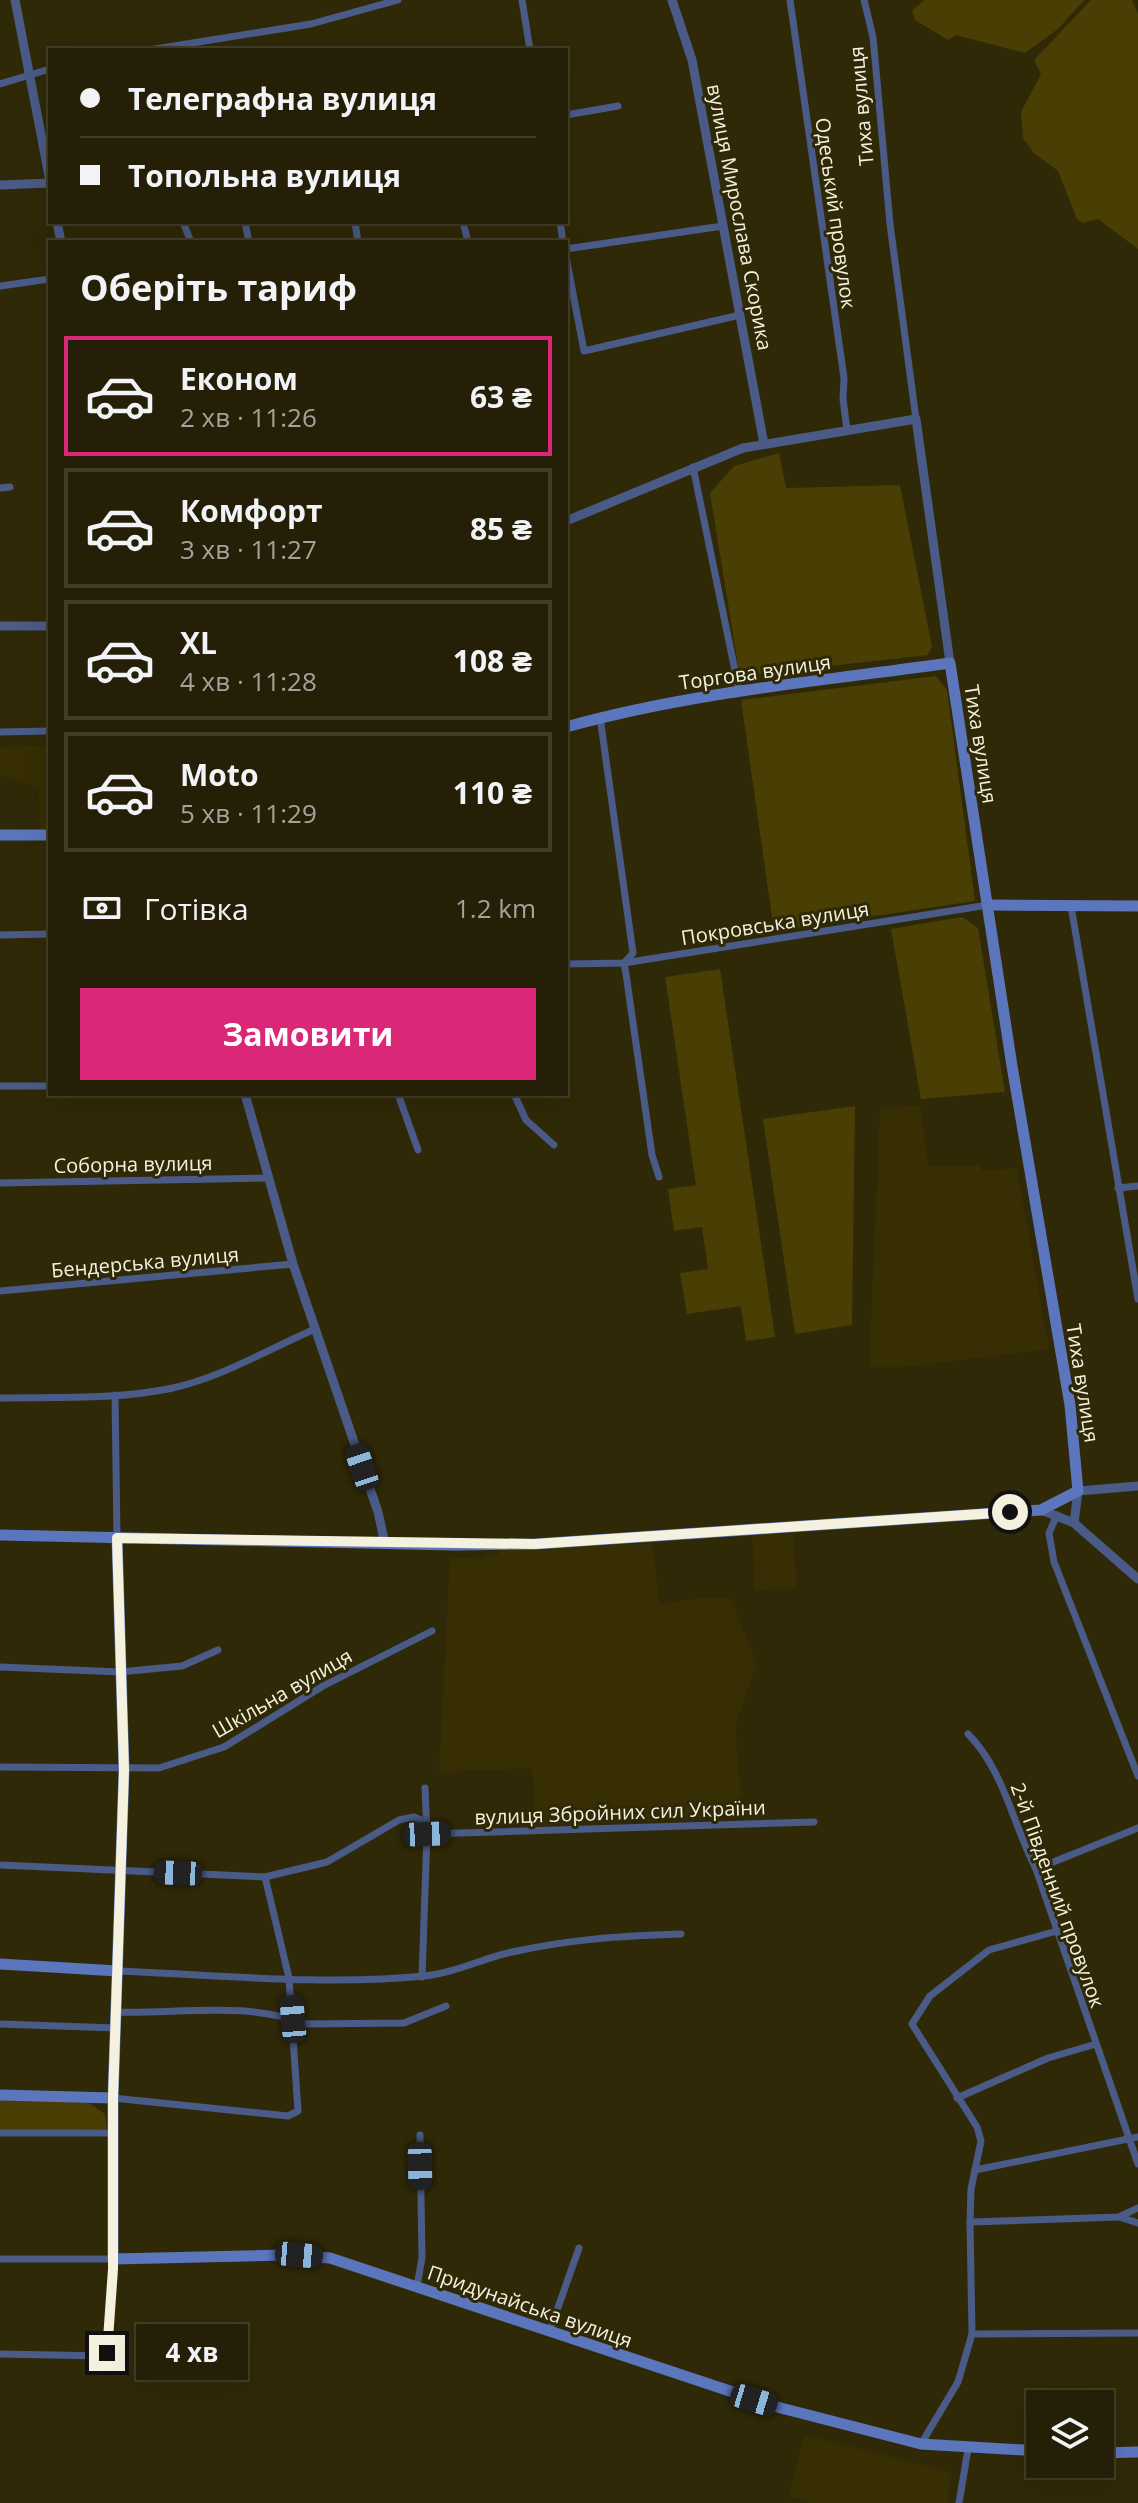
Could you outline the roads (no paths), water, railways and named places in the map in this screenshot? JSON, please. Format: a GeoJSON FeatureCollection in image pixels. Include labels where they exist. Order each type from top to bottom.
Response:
{"type":"FeatureCollection","features":[{"type":"Feature","properties":{"kind":"main road","name":"Торгова вулиця"},"geometry":{"type":"LineString","coordinates":[[568,726],[600,717],[739,690],[950,663]]}},
{"type":"Feature","properties":{"kind":"main road","name":"Тиха вулиця"},"geometry":{"type":"LineString","coordinates":[[950,663],[1070,1405],[1078,1491]]}},
{"type":"Feature","properties":{"kind":"main road"},"geometry":{"type":"LineString","coordinates":[[0,835],[48,835]]}},
{"type":"Feature","properties":{"kind":"main road"},"geometry":{"type":"LineString","coordinates":[[988,905],[1138,906]]}},
{"type":"Feature","properties":{"kind":"main road"},"geometry":{"type":"LineString","coordinates":[[0,1535],[385,1544],[550,1543],[1041,1510],[1078,1491]]}},
{"type":"Feature","properties":{"kind":"main road"},"geometry":{"type":"LineString","coordinates":[[113,2259],[113,2098],[124,1770],[117,1538]]}},
{"type":"Feature","properties":{"kind":"main road"},"geometry":{"type":"LineString","coordinates":[[0,1964],[118,1971]]}},
{"type":"Feature","properties":{"kind":"main road"},"geometry":{"type":"LineString","coordinates":[[0,2095],[113,2098]]}},
{"type":"Feature","properties":{"kind":"main road","name":"Придунайська вулиця"},"geometry":{"type":"LineString","coordinates":[[113,2259],[284,2255],[330,2258],[781,2408],[921,2444],[1026,2451]]}},
{"type":"Feature","properties":{"kind":"main road"},"geometry":{"type":"LineString","coordinates":[[1114,2453],[1138,2452]]}},
{"type":"Feature","properties":{"kind":"street"},"geometry":{"type":"LineString","coordinates":[[15,0],[48,171]]}},
{"type":"Feature","properties":{"kind":"street"},"geometry":{"type":"LineString","coordinates":[[161,48],[311,24],[398,0]]}},
{"type":"Feature","properties":{"kind":"street"},"geometry":{"type":"LineString","coordinates":[[522,0],[530,48]]}},
{"type":"Feature","properties":{"kind":"street","name":"вулиця Мирослава Скорика"},"geometry":{"type":"LineString","coordinates":[[672,0],[689,49],[764,444]]}},
{"type":"Feature","properties":{"kind":"street","name":"Одеський провулок"},"geometry":{"type":"LineString","coordinates":[[790,0],[844,378],[847,430]]}},
{"type":"Feature","properties":{"kind":"street","name":"Тиха вулиця"},"geometry":{"type":"LineString","coordinates":[[864,0],[873,37],[890,224],[950,663]]}},
{"type":"Feature","properties":{"kind":"street"},"geometry":{"type":"LineString","coordinates":[[213,39],[215,48]]}},
{"type":"Feature","properties":{"kind":"street"},"geometry":{"type":"LineString","coordinates":[[0,84],[48,70]]}},
{"type":"Feature","properties":{"kind":"street"},"geometry":{"type":"LineString","coordinates":[[568,115],[618,106]]}},
{"type":"Feature","properties":{"kind":"street"},"geometry":{"type":"LineString","coordinates":[[0,185],[48,182]]}},
{"type":"Feature","properties":{"kind":"street"},"geometry":{"type":"LineString","coordinates":[[568,249],[723,226]]}},
{"type":"Feature","properties":{"kind":"street"},"geometry":{"type":"LineString","coordinates":[[568,267],[584,351],[740,315]]}},
{"type":"Feature","properties":{"kind":"street"},"geometry":{"type":"LineString","coordinates":[[0,286],[48,279]]}},
{"type":"Feature","properties":{"kind":"street"},"geometry":{"type":"LineString","coordinates":[[568,520],[693,467],[764,444],[916,419]]}},
{"type":"Feature","properties":{"kind":"street"},"geometry":{"type":"LineString","coordinates":[[693,467],[739,690]]}},
{"type":"Feature","properties":{"kind":"street"},"geometry":{"type":"LineString","coordinates":[[0,488],[10,487]]}},
{"type":"Feature","properties":{"kind":"street"},"geometry":{"type":"LineString","coordinates":[[0,626],[48,626]]}},
{"type":"Feature","properties":{"kind":"street"},"geometry":{"type":"LineString","coordinates":[[600,717],[633,953],[624,963],[652,1155],[659,1177]]}},
{"type":"Feature","properties":{"kind":"street"},"geometry":{"type":"LineString","coordinates":[[0,732],[48,731]]}},
{"type":"Feature","properties":{"kind":"street","name":"Покровська вулиця"},"geometry":{"type":"LineString","coordinates":[[568,964],[624,963],[988,905]]}},
{"type":"Feature","properties":{"kind":"street"},"geometry":{"type":"LineString","coordinates":[[1071,906],[1138,1299]]}},
{"type":"Feature","properties":{"kind":"street"},"geometry":{"type":"LineString","coordinates":[[0,935],[48,934]]}},
{"type":"Feature","properties":{"kind":"street"},"geometry":{"type":"LineString","coordinates":[[0,1086],[48,1086]]}},
{"type":"Feature","properties":{"kind":"street"},"geometry":{"type":"LineString","coordinates":[[246,1096],[293,1264],[382,1526],[385,1544]]}},
{"type":"Feature","properties":{"kind":"street"},"geometry":{"type":"LineString","coordinates":[[399,1096],[418,1150]]}},
{"type":"Feature","properties":{"kind":"street"},"geometry":{"type":"LineString","coordinates":[[515,1096],[526,1120],[554,1145]]}},
{"type":"Feature","properties":{"kind":"street","name":"Соборна вулиця"},"geometry":{"type":"LineString","coordinates":[[0,1183],[267,1178]]}},
{"type":"Feature","properties":{"kind":"street"},"geometry":{"type":"LineString","coordinates":[[1118,1188],[1138,1186]]}},
{"type":"Feature","properties":{"kind":"street","name":"Бендерська вулиця"},"geometry":{"type":"LineString","coordinates":[[0,1291],[293,1264]]}},
{"type":"Feature","properties":{"kind":"street"},"geometry":{"type":"LineString","coordinates":[[0,1398],[115,1395],[194,1381],[315,1329]]}},
{"type":"Feature","properties":{"kind":"street"},"geometry":{"type":"LineString","coordinates":[[115,1395],[117,1538]]}},
{"type":"Feature","properties":{"kind":"street"},"geometry":{"type":"LineString","coordinates":[[1074,1523],[1078,1491],[1138,1486]]}},
{"type":"Feature","properties":{"kind":"street"},"geometry":{"type":"LineString","coordinates":[[1041,1510],[1074,1523],[1138,1579]]}},
{"type":"Feature","properties":{"kind":"street"},"geometry":{"type":"LineString","coordinates":[[1057,1515],[1049,1533],[1054,1562],[1138,1776]]}},
{"type":"Feature","properties":{"kind":"street","name":"Шкільна вулиця"},"geometry":{"type":"LineString","coordinates":[[0,1767],[159,1768],[224,1747],[323,1686],[432,1631]]}},
{"type":"Feature","properties":{"kind":"street"},"geometry":{"type":"LineString","coordinates":[[0,1667],[120,1672],[182,1666],[218,1650]]}},
{"type":"Feature","properties":{"kind":"street","name":"2-й Південний провулок"},"geometry":{"type":"LineString","coordinates":[[968,1734],[994,1768],[1018,1833],[1036,1869],[1138,2164]]}},
{"type":"Feature","properties":{"kind":"street"},"geometry":{"type":"LineString","coordinates":[[422,1977],[427,1834],[425,1788]]}},
{"type":"Feature","properties":{"kind":"street"},"geometry":{"type":"LineString","coordinates":[[0,1865],[265,1877],[327,1862],[399,1820],[414,1817],[426,1822]]}},
{"type":"Feature","properties":{"kind":"street","name":"вулиця Збройних сил України"},"geometry":{"type":"LineString","coordinates":[[427,1834],[814,1822]]}},
{"type":"Feature","properties":{"kind":"street"},"geometry":{"type":"LineString","coordinates":[[1036,1869],[1138,1828]]}},
{"type":"Feature","properties":{"kind":"street"},"geometry":{"type":"LineString","coordinates":[[113,2098],[294,2115],[299,2103],[289,1978],[265,1877]]}},
{"type":"Feature","properties":{"kind":"street"},"geometry":{"type":"LineString","coordinates":[[921,2444],[958,2382],[972,2334],[970,2222],[981,2141],[977,2127],[912,2024],[930,1996],[989,1950],[1057,1931]]}},
{"type":"Feature","properties":{"kind":"street"},"geometry":{"type":"LineString","coordinates":[[118,1971],[289,1978],[422,1977],[452,1972],[477,1960],[587,1937],[681,1934]]}},
{"type":"Feature","properties":{"kind":"street"},"geometry":{"type":"LineString","coordinates":[[117,2012],[234,2012],[293,2019],[306,2024],[404,2023],[446,2006]]}},
{"type":"Feature","properties":{"kind":"street"},"geometry":{"type":"LineString","coordinates":[[0,2024],[116,2028]]}},
{"type":"Feature","properties":{"kind":"street"},"geometry":{"type":"LineString","coordinates":[[957,2098],[1048,2058],[1096,2044]]}},
{"type":"Feature","properties":{"kind":"street"},"geometry":{"type":"LineString","coordinates":[[0,2133],[113,2133]]}},
{"type":"Feature","properties":{"kind":"street"},"geometry":{"type":"LineString","coordinates":[[417,2286],[422,2258],[420,2135]]}},
{"type":"Feature","properties":{"kind":"street"},"geometry":{"type":"LineString","coordinates":[[975,2170],[1138,2137]]}},
{"type":"Feature","properties":{"kind":"street"},"geometry":{"type":"LineString","coordinates":[[1119,2217],[1138,2208]]}},
{"type":"Feature","properties":{"kind":"street"},"geometry":{"type":"LineString","coordinates":[[970,2222],[1119,2217],[1138,2223]]}},
{"type":"Feature","properties":{"kind":"street"},"geometry":{"type":"LineString","coordinates":[[550,2330],[579,2248]]}},
{"type":"Feature","properties":{"kind":"street","name":"Придунайська вулиця"},"geometry":{"type":"LineString","coordinates":[[0,2259],[113,2259]]}},
{"type":"Feature","properties":{"kind":"street"},"geometry":{"type":"LineString","coordinates":[[0,2354],[107,2356],[113,2259]]}},
{"type":"Feature","properties":{"kind":"street"},"geometry":{"type":"LineString","coordinates":[[972,2334],[1138,2333]]}},
{"type":"Feature","properties":{"kind":"street"},"geometry":{"type":"LineString","coordinates":[[959,2503],[968,2449]]}}]}
